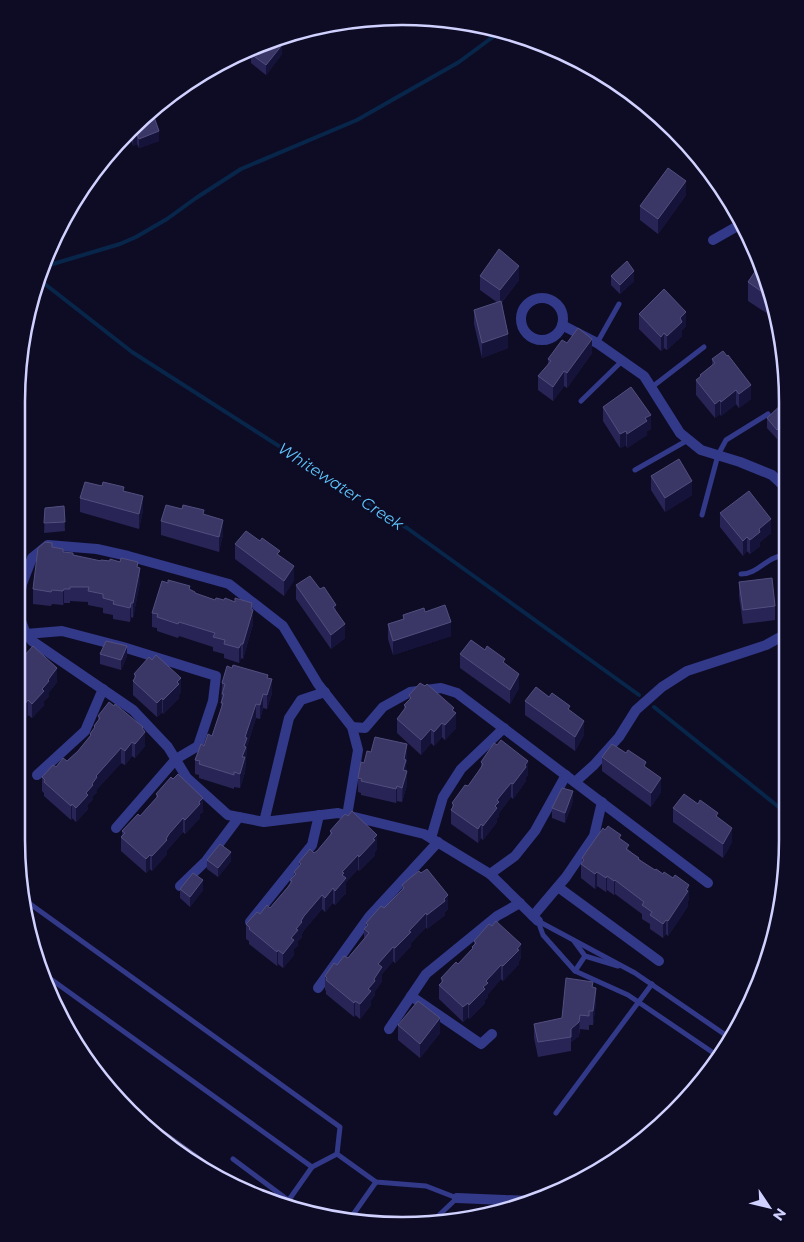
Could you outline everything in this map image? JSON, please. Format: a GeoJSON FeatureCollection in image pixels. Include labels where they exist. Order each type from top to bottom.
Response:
{"type":"FeatureCollection","features":[{"type":"Feature","properties":{"kind":"street"},"geometry":{"type":"LineString","coordinates":[[713,240],[736,227]]}},
{"type":"Feature","properties":{"kind":"street"},"geometry":{"type":"LineString","coordinates":[[540,298],[546,299],[558,306],[561,312],[562,325],[554,337],[547,340],[533,339],[522,329],[521,315],[528,304],[540,298]]}},
{"type":"Feature","properties":{"kind":"street"},"geometry":{"type":"LineString","coordinates":[[562,325],[597,343],[644,376],[680,432],[701,450],[740,462],[772,475],[779,482]]}},
{"type":"Feature","properties":{"kind":"street"},"geometry":{"type":"LineString","coordinates":[[25,576],[32,558],[48,545],[97,549],[229,584],[283,626],[324,692],[352,727],[358,750],[347,816]]}},
{"type":"Feature","properties":{"kind":"street"},"geometry":{"type":"LineString","coordinates":[[26,634],[62,631],[123,647],[216,676],[213,701],[198,746],[176,759],[116,828]]}},
{"type":"Feature","properties":{"kind":"street"},"geometry":{"type":"LineString","coordinates":[[26,634],[32,641],[133,710],[168,747],[187,778],[228,815],[264,822],[338,814],[424,834],[490,874],[536,918],[594,836],[602,802]]}},
{"type":"Feature","properties":{"kind":"street"},"geometry":{"type":"LineString","coordinates":[[575,782],[594,765],[619,737],[636,710],[662,687],[687,671],[766,645],[779,638]]}},
{"type":"Feature","properties":{"kind":"street"},"geometry":{"type":"LineString","coordinates":[[352,727],[365,728],[383,707],[410,692],[441,688],[457,693],[708,883]]}},
{"type":"Feature","properties":{"kind":"street"},"geometry":{"type":"LineString","coordinates":[[37,775],[85,731],[103,689]]}},
{"type":"Feature","properties":{"kind":"street"},"geometry":{"type":"LineString","coordinates":[[264,822],[289,718],[301,700],[324,692]]}},
{"type":"Feature","properties":{"kind":"street"},"geometry":{"type":"LineString","coordinates":[[318,988],[369,917],[434,840],[443,797],[461,769],[504,728]]}},
{"type":"Feature","properties":{"kind":"street"},"geometry":{"type":"LineString","coordinates":[[490,874],[515,856],[520,850],[535,830],[566,775]]}},
{"type":"Feature","properties":{"kind":"street"},"geometry":{"type":"LineString","coordinates":[[249,923],[312,844],[320,816]]}},
{"type":"Feature","properties":{"kind":"street"},"geometry":{"type":"LineString","coordinates":[[180,886],[206,861],[238,817]]}},
{"type":"Feature","properties":{"kind":"street"},"geometry":{"type":"LineString","coordinates":[[558,887],[659,961]]}},
{"type":"Feature","properties":{"kind":"street"},"geometry":{"type":"LineString","coordinates":[[389,1029],[426,974],[496,916],[520,903]]}},
{"type":"Feature","properties":{"kind":"street"},"geometry":{"type":"LineString","coordinates":[[411,996],[481,1044],[492,1034]]}},
{"type":"Feature","properties":{"kind":"street"},"geometry":{"type":"LineString","coordinates":[[457,1198],[512,1200]]}},
{"type":"Feature","properties":{"kind":"lane"},"geometry":{"type":"LineString","coordinates":[[597,343],[619,304]]}},
{"type":"Feature","properties":{"kind":"lane"},"geometry":{"type":"LineString","coordinates":[[652,387],[704,347]]}},
{"type":"Feature","properties":{"kind":"lane"},"geometry":{"type":"LineString","coordinates":[[581,401],[623,360]]}},
{"type":"Feature","properties":{"kind":"lane"},"geometry":{"type":"LineString","coordinates":[[702,515],[718,455],[726,440],[768,414]]}},
{"type":"Feature","properties":{"kind":"lane"},"geometry":{"type":"LineString","coordinates":[[635,470],[688,440]]}},
{"type":"Feature","properties":{"kind":"lane"},"geometry":{"type":"LineString","coordinates":[[740,574],[749,574],[776,555],[779,555]]}},
{"type":"Feature","properties":{"kind":"lane"},"geometry":{"type":"LineString","coordinates":[[30,904],[340,1127],[337,1154]]}},
{"type":"Feature","properties":{"kind":"lane"},"geometry":{"type":"LineString","coordinates":[[536,918],[573,940],[631,970],[724,1034]]}},
{"type":"Feature","properties":{"kind":"lane"},"geometry":{"type":"LineString","coordinates":[[536,918],[543,935],[575,971],[628,994],[713,1052]]}},
{"type":"Feature","properties":{"kind":"lane"},"geometry":{"type":"LineString","coordinates":[[573,940],[585,956],[631,970]]}},
{"type":"Feature","properties":{"kind":"lane"},"geometry":{"type":"LineString","coordinates":[[575,971],[585,956]]}},
{"type":"Feature","properties":{"kind":"lane"},"geometry":{"type":"LineString","coordinates":[[53,980],[312,1167]]}},
{"type":"Feature","properties":{"kind":"lane"},"geometry":{"type":"LineString","coordinates":[[556,1114],[652,984]]}},
{"type":"Feature","properties":{"kind":"lane"},"geometry":{"type":"LineString","coordinates":[[289,1199],[312,1167],[337,1154]]}},
{"type":"Feature","properties":{"kind":"lane"},"geometry":{"type":"LineString","coordinates":[[337,1154],[376,1182],[426,1186],[457,1198],[439,1215]]}},
{"type":"Feature","properties":{"kind":"lane"},"geometry":{"type":"LineString","coordinates":[[233,1159],[280,1197]]}},
{"type":"Feature","properties":{"kind":"lane"},"geometry":{"type":"LineString","coordinates":[[353,1214],[376,1182]]}},
{"type":"Feature","properties":{"kind":"building"},"geometry":{"type":"Polygon","coordinates":[[[282,45],[282,45],[266,65],[254,56],[282,45]]]}},
{"type":"Feature","properties":{"kind":"building"},"geometry":{"type":"Polygon","coordinates":[[[154,118],[159,131],[139,139],[137,135],[134,136],[154,118]]]}},
{"type":"Feature","properties":{"kind":"building"},"geometry":{"type":"Polygon","coordinates":[[[668,168],[686,181],[658,219],[640,206],[668,168]]]}},
{"type":"Feature","properties":{"kind":"building"},"geometry":{"type":"Polygon","coordinates":[[[499,249],[519,266],[500,290],[480,276],[499,249]]]}},
{"type":"Feature","properties":{"kind":"building"},"geometry":{"type":"Polygon","coordinates":[[[627,261],[634,271],[620,285],[611,276],[627,261]]]}},
{"type":"Feature","properties":{"kind":"building"},"geometry":{"type":"Polygon","coordinates":[[[755,271],[762,292],[748,282],[755,271]]]}},
{"type":"Feature","properties":{"kind":"building"},"geometry":{"type":"Polygon","coordinates":[[[664,289],[686,312],[680,318],[682,322],[667,336],[664,333],[661,337],[639,314],[664,289]]]}},
{"type":"Feature","properties":{"kind":"building"},"geometry":{"type":"Polygon","coordinates":[[[501,301],[508,334],[482,343],[474,310],[501,301]]]}},
{"type":"Feature","properties":{"kind":"building"},"geometry":{"type":"Polygon","coordinates":[[[578,328],[592,339],[567,373],[564,371],[553,387],[538,376],[551,361],[548,359],[562,340],[567,343],[578,328]]]}},
{"type":"Feature","properties":{"kind":"building"},"geometry":{"type":"Polygon","coordinates":[[[723,351],[751,385],[739,394],[736,390],[721,402],[720,400],[715,404],[696,380],[715,363],[712,359],[723,351]]]}},
{"type":"Feature","properties":{"kind":"building"},"geometry":{"type":"Polygon","coordinates":[[[631,387],[651,415],[645,418],[647,421],[627,434],[626,431],[620,434],[603,407],[631,387]]]}},
{"type":"Feature","properties":{"kind":"building"},"geometry":{"type":"Polygon","coordinates":[[[779,407],[779,428],[777,430],[767,418],[779,407]]]}},
{"type":"Feature","properties":{"kind":"building"},"geometry":{"type":"Polygon","coordinates":[[[679,459],[692,481],[665,498],[651,476],[679,459]]]}},
{"type":"Feature","properties":{"kind":"building"},"geometry":{"type":"Polygon","coordinates":[[[85,482],[102,486],[103,482],[124,487],[123,491],[143,496],[139,514],[80,498],[85,482]]]}},
{"type":"Feature","properties":{"kind":"building"},"geometry":{"type":"Polygon","coordinates":[[[749,491],[771,519],[750,540],[747,537],[743,541],[720,513],[749,491]]]}},
{"type":"Feature","properties":{"kind":"building"},"geometry":{"type":"Polygon","coordinates":[[[166,505],[182,509],[183,505],[204,510],[203,514],[223,520],[219,537],[161,521],[166,505]]]}},
{"type":"Feature","properties":{"kind":"building"},"geometry":{"type":"Polygon","coordinates":[[[64,506],[65,522],[44,523],[45,508],[64,506]]]}},
{"type":"Feature","properties":{"kind":"building"},"geometry":{"type":"Polygon","coordinates":[[[246,531],[260,541],[262,538],[280,551],[277,554],[294,566],[284,581],[235,544],[246,531]]]}},
{"type":"Feature","properties":{"kind":"building"},"geometry":{"type":"Polygon","coordinates":[[[45,542],[52,543],[52,547],[63,549],[63,552],[73,553],[73,555],[101,561],[110,561],[110,559],[120,562],[121,558],[138,562],[137,567],[140,568],[133,603],[131,603],[130,608],[113,604],[114,601],[103,598],[103,594],[88,591],[89,587],[70,587],[70,589],[64,589],[63,591],[52,590],[51,592],[33,589],[38,548],[45,542]]]}},
{"type":"Feature","properties":{"kind":"building"},"geometry":{"type":"Polygon","coordinates":[[[310,576],[320,589],[324,587],[336,605],[333,607],[345,624],[331,635],[296,585],[310,576]]]}},
{"type":"Feature","properties":{"kind":"building"},"geometry":{"type":"Polygon","coordinates":[[[772,578],[775,606],[743,610],[739,582],[772,578]]]}},
{"type":"Feature","properties":{"kind":"building"},"geometry":{"type":"Polygon","coordinates":[[[168,580],[190,586],[189,589],[195,593],[215,600],[216,598],[224,600],[225,598],[235,602],[235,598],[252,603],[251,609],[253,610],[243,644],[239,648],[224,644],[225,640],[213,637],[215,633],[179,622],[178,624],[157,617],[158,614],[152,613],[162,581],[168,583],[168,580]]]}},
{"type":"Feature","properties":{"kind":"building"},"geometry":{"type":"Polygon","coordinates":[[[445,605],[451,622],[393,641],[388,624],[404,619],[403,615],[424,608],[425,612],[445,605]]]}},
{"type":"Feature","properties":{"kind":"building"},"geometry":{"type":"Polygon","coordinates":[[[471,640],[485,650],[487,646],[505,659],[503,662],[519,674],[510,690],[460,654],[471,640]]]}},
{"type":"Feature","properties":{"kind":"building"},"geometry":{"type":"Polygon","coordinates":[[[106,641],[127,646],[121,660],[100,654],[106,641]]]}},
{"type":"Feature","properties":{"kind":"building"},"geometry":{"type":"Polygon","coordinates":[[[33,646],[57,668],[42,689],[44,691],[32,704],[28,700],[25,704],[25,655],[33,646]]]}},
{"type":"Feature","properties":{"kind":"building"},"geometry":{"type":"Polygon","coordinates":[[[156,655],[181,678],[177,682],[179,684],[163,700],[162,698],[157,703],[133,681],[136,676],[134,674],[141,666],[149,657],[152,660],[156,655]]]}},
{"type":"Feature","properties":{"kind":"building"},"geometry":{"type":"Polygon","coordinates":[[[233,665],[268,675],[267,678],[272,679],[267,695],[263,694],[260,705],[256,704],[245,737],[247,738],[244,746],[246,747],[242,757],[245,757],[240,774],[234,772],[234,775],[199,764],[200,761],[195,760],[201,744],[204,746],[208,734],[212,736],[223,703],[221,703],[225,684],[222,683],[227,666],[232,668],[233,665]]]}},
{"type":"Feature","properties":{"kind":"building"},"geometry":{"type":"Polygon","coordinates":[[[420,683],[425,686],[427,684],[454,708],[452,710],[456,713],[445,725],[442,723],[434,732],[431,729],[421,740],[397,719],[406,707],[404,705],[411,698],[409,695],[420,683]]]}},
{"type":"Feature","properties":{"kind":"building"},"geometry":{"type":"Polygon","coordinates":[[[536,687],[549,697],[552,693],[570,706],[568,709],[584,721],[575,737],[525,701],[536,687]]]}},
{"type":"Feature","properties":{"kind":"building"},"geometry":{"type":"Polygon","coordinates":[[[109,702],[114,706],[115,704],[143,727],[145,732],[135,744],[132,742],[125,751],[121,748],[96,776],[93,785],[86,793],[88,795],[76,808],[72,804],[71,806],[44,782],[45,780],[42,777],[53,765],[56,767],[63,758],[67,761],[78,751],[91,735],[94,726],[100,718],[98,716],[109,702]]]}},
{"type":"Feature","properties":{"kind":"building"},"geometry":{"type":"Polygon","coordinates":[[[375,737],[407,744],[403,770],[407,771],[402,788],[397,786],[396,789],[361,781],[362,779],[358,778],[361,762],[364,763],[367,751],[371,752],[375,737]]]}},
{"type":"Feature","properties":{"kind":"building"},"geometry":{"type":"Polygon","coordinates":[[[501,740],[528,761],[525,765],[526,767],[513,784],[511,783],[497,800],[499,802],[495,806],[497,808],[483,826],[481,824],[478,829],[451,810],[454,805],[452,803],[465,785],[468,786],[480,769],[483,764],[481,762],[494,743],[497,745],[501,740]]]}},
{"type":"Feature","properties":{"kind":"building"},"geometry":{"type":"Polygon","coordinates":[[[612,744],[626,753],[628,750],[646,762],[644,766],[661,778],[651,793],[602,757],[612,744]]]}},
{"type":"Feature","properties":{"kind":"building"},"geometry":{"type":"Polygon","coordinates":[[[178,774],[203,798],[185,820],[183,818],[169,834],[167,840],[152,856],[150,855],[146,859],[121,837],[125,833],[122,831],[138,814],[140,816],[158,796],[156,794],[171,777],[173,779],[178,774]]]}},
{"type":"Feature","properties":{"kind":"building"},"geometry":{"type":"Polygon","coordinates":[[[562,788],[573,791],[565,813],[552,808],[562,788]]]}},
{"type":"Feature","properties":{"kind":"building"},"geometry":{"type":"Polygon","coordinates":[[[684,794],[698,804],[700,800],[718,813],[716,816],[732,828],[723,844],[673,808],[684,794]]]}},
{"type":"Feature","properties":{"kind":"building"},"geometry":{"type":"Polygon","coordinates":[[[352,811],[377,835],[373,839],[375,840],[342,872],[344,873],[342,875],[346,878],[335,891],[333,888],[325,898],[322,895],[304,916],[296,929],[298,930],[291,938],[294,940],[283,954],[278,950],[277,952],[249,929],[246,924],[257,912],[260,914],[267,905],[270,908],[292,881],[290,880],[296,874],[294,872],[301,864],[299,862],[310,849],[314,853],[317,851],[332,833],[330,831],[345,814],[348,816],[352,811]]]}},
{"type":"Feature","properties":{"kind":"building"},"geometry":{"type":"Polygon","coordinates":[[[608,826],[621,835],[619,838],[629,845],[626,849],[638,859],[663,874],[664,872],[673,878],[675,875],[689,885],[686,890],[688,891],[668,921],[666,920],[663,924],[650,915],[652,912],[642,905],[644,902],[615,880],[607,876],[606,878],[597,872],[595,874],[581,864],[584,860],[582,858],[603,828],[605,830],[608,826]]]}},
{"type":"Feature","properties":{"kind":"building"},"geometry":{"type":"Polygon","coordinates":[[[220,844],[231,852],[218,868],[207,860],[220,844]]]}},
{"type":"Feature","properties":{"kind":"building"},"geometry":{"type":"Polygon","coordinates":[[[427,869],[448,895],[444,899],[445,901],[427,915],[426,913],[409,931],[411,932],[395,948],[393,947],[378,964],[382,967],[374,979],[375,981],[368,989],[371,991],[360,1004],[355,1001],[354,1003],[326,980],[325,976],[334,963],[337,965],[344,956],[348,958],[369,933],[364,929],[368,925],[366,923],[381,906],[384,908],[404,888],[402,885],[410,878],[419,871],[421,873],[427,869]]]}},
{"type":"Feature","properties":{"kind":"building"},"geometry":{"type":"Polygon","coordinates":[[[193,873],[203,880],[190,897],[180,889],[193,873]]]}},
{"type":"Feature","properties":{"kind":"building"},"geometry":{"type":"Polygon","coordinates":[[[496,921],[521,944],[517,949],[519,950],[486,981],[488,983],[483,987],[485,989],[469,1005],[468,1003],[463,1007],[439,985],[443,981],[441,978],[473,948],[476,943],[474,941],[489,924],[492,926],[496,921]]]}},
{"type":"Feature","properties":{"kind":"building"},"geometry":{"type":"Polygon","coordinates":[[[566,978],[593,982],[592,987],[596,988],[593,1011],[589,1011],[589,1016],[580,1015],[579,1022],[571,1029],[571,1037],[538,1042],[534,1024],[562,1018],[566,978]]]}},
{"type":"Feature","properties":{"kind":"building"},"geometry":{"type":"Polygon","coordinates":[[[418,1001],[440,1018],[420,1044],[398,1025],[418,1001]]]}},
{"type":"Feature","properties":{"kind":"building"},"geometry":{"type":"Polygon","coordinates":[[[154,1124],[210,1164],[172,1139],[154,1124]]]}},
{"type":"Feature","properties":{"kind":"waterway"},"geometry":{"type":"LineString","coordinates":[[52,264],[120,244],[136,237],[167,219],[241,169],[357,120],[459,62],[494,36]]}},
{"type":"Feature","properties":{"kind":"waterway","name":"Whitewater Creek"},"geometry":{"type":"LineString","coordinates":[[44,284],[132,352],[407,528],[639,695]]}},
{"type":"Feature","properties":{"kind":"waterway","name":"Whitewater Creek"},"geometry":{"type":"LineString","coordinates":[[654,707],[779,807]]}}]}
